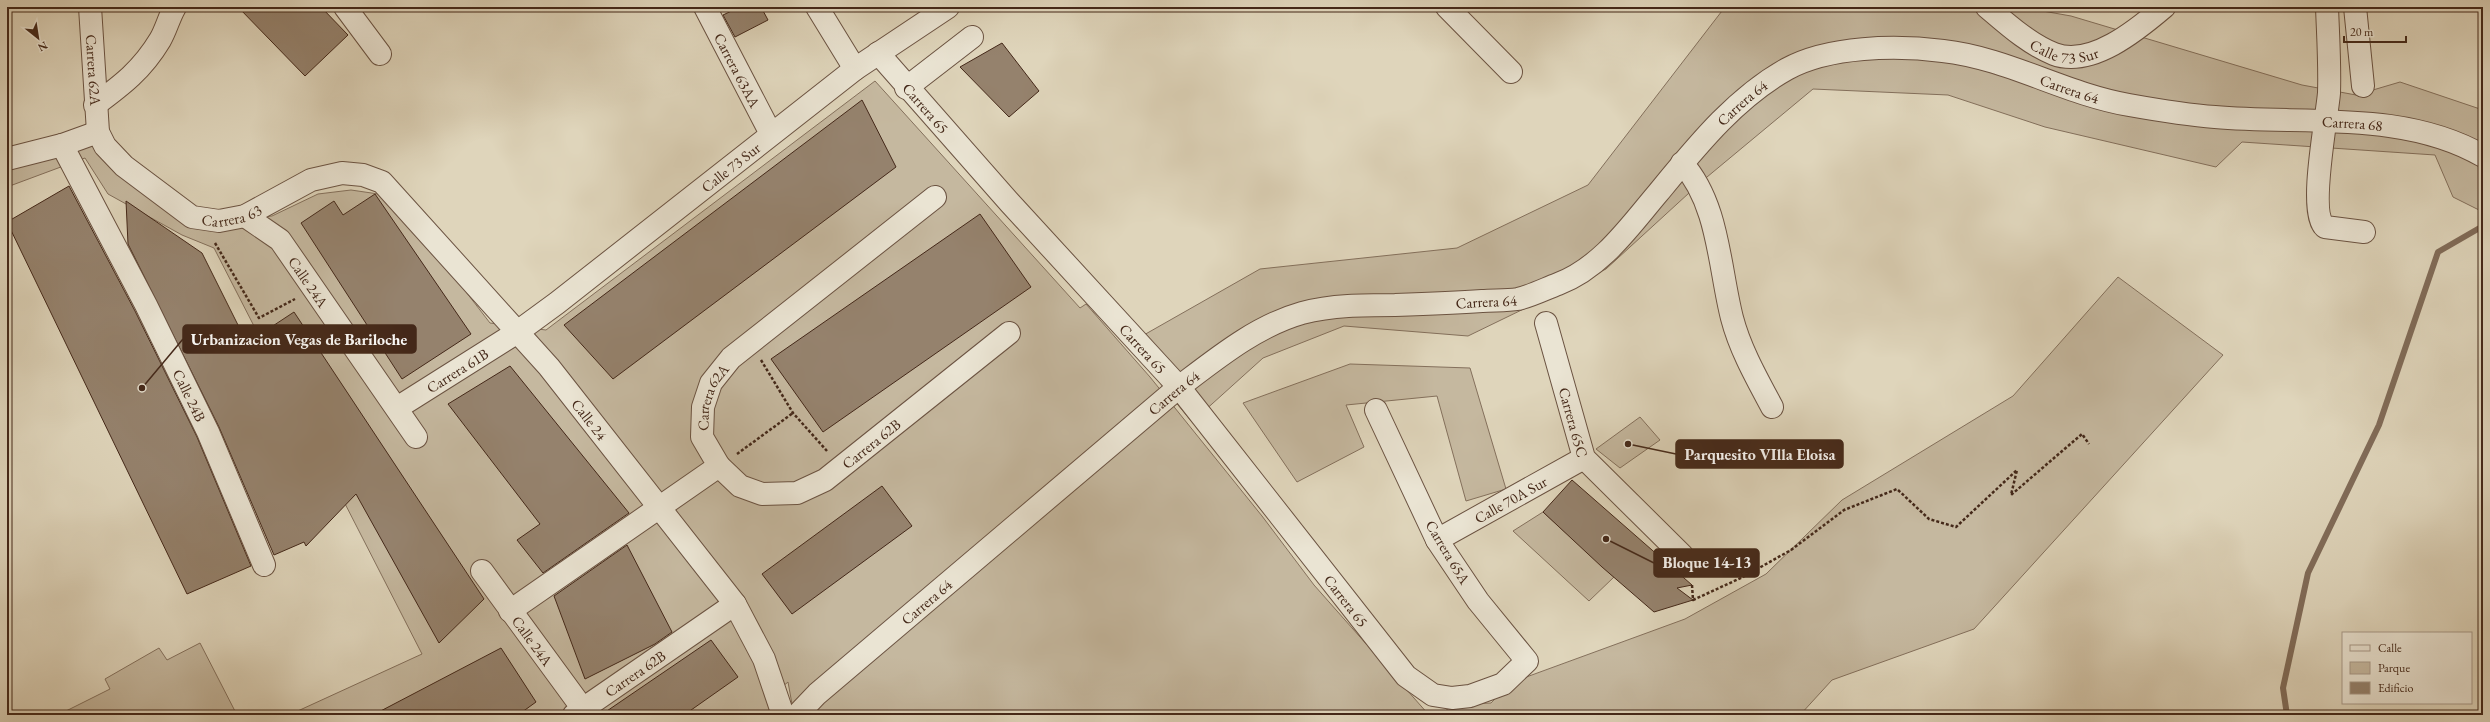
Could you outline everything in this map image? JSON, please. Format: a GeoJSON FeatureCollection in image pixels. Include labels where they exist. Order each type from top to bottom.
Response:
{"type":"FeatureCollection","features":[{"type":"Feature","properties":{"kind":"street","name":"Carrera 62A"},"geometry":{"type":"LineString","coordinates":[[90,7],[95,105],[98,132]]}},
{"type":"Feature","properties":{"kind":"street"},"geometry":{"type":"LineString","coordinates":[[95,105],[134,76],[148,60],[161,39],[175,7]]}},
{"type":"Feature","properties":{"kind":"street"},"geometry":{"type":"LineString","coordinates":[[345,7],[380,54]]}},
{"type":"Feature","properties":{"kind":"street","name":"Carrera 63AA"},"geometry":{"type":"LineString","coordinates":[[705,7],[771,134]]}},
{"type":"Feature","properties":{"kind":"street"},"geometry":{"type":"LineString","coordinates":[[817,7],[855,69]]}},
{"type":"Feature","properties":{"kind":"street","name":"Calle 73 Sur"},"geometry":{"type":"LineString","coordinates":[[516,333],[557,304],[855,69],[948,7]]}},
{"type":"Feature","properties":{"kind":"street"},"geometry":{"type":"LineString","coordinates":[[1447,7],[1511,72]]}},
{"type":"Feature","properties":{"kind":"street","name":"Calle 73 Sur"},"geometry":{"type":"LineString","coordinates":[[1987,7],[2021,35],[2054,54],[2068,58],[2095,54],[2147,22],[2164,7]]}},
{"type":"Feature","properties":{"kind":"street"},"geometry":{"type":"LineString","coordinates":[[2327,7],[2329,93],[2320,155],[2318,218],[2325,227],[2364,232]]}},
{"type":"Feature","properties":{"kind":"street"},"geometry":{"type":"LineString","coordinates":[[2355,7],[2363,86]]}},
{"type":"Feature","properties":{"kind":"street"},"geometry":{"type":"LineString","coordinates":[[906,88],[972,37]]}},
{"type":"Feature","properties":{"kind":"street","name":"Carrera 64"},"geometry":{"type":"LineString","coordinates":[[797,715],[823,689],[1179,387],[1217,358],[1256,333],[1301,313],[1346,306],[1435,304],[1519,298],[1570,280],[1614,246],[1682,164],[1729,112],[1759,85],[1793,66],[1835,53],[1893,47],[1946,51],[2011,68],[2077,92],[2126,105],[2215,117]]}},
{"type":"Feature","properties":{"kind":"street","name":"Carrera 65"},"geometry":{"type":"LineString","coordinates":[[878,53],[906,88],[1179,387],[1406,676],[1433,695],[1452,698],[1470,696],[1503,684],[1526,661]]}},
{"type":"Feature","properties":{"kind":"street","name":"Carrera 68"},"geometry":{"type":"LineString","coordinates":[[2215,117],[2325,121],[2418,130],[2466,146],[2483,156]]}},
{"type":"Feature","properties":{"kind":"street"},"geometry":{"type":"LineString","coordinates":[[7,159],[62,145],[98,132]]}},
{"type":"Feature","properties":{"kind":"street","name":"Carrera 63"},"geometry":{"type":"LineString","coordinates":[[98,132],[105,146],[124,166],[192,217],[219,221],[245,216],[311,180],[342,174]]}},
{"type":"Feature","properties":{"kind":"street","name":"Calle 24B"},"geometry":{"type":"LineString","coordinates":[[62,145],[146,305],[208,432],[264,565]]}},
{"type":"Feature","properties":{"kind":"street"},"geometry":{"type":"LineString","coordinates":[[1682,164],[1697,182],[1706,202],[1732,320],[1754,374],[1772,407]]}},
{"type":"Feature","properties":{"kind":"street","name":"Calle 24"},"geometry":{"type":"LineString","coordinates":[[342,174],[362,174],[382,182],[516,333],[549,367],[736,604],[764,659],[783,715]]}},
{"type":"Feature","properties":{"kind":"street","name":"Carrera 62A"},"geometry":{"type":"LineString","coordinates":[[726,461],[702,437],[703,407],[711,383],[731,358],[935,197]]}},
{"type":"Feature","properties":{"kind":"street","name":"Calle 24A"},"geometry":{"type":"LineString","coordinates":[[245,216],[280,240],[416,437]]}},
{"type":"Feature","properties":{"kind":"street","name":"Carrera 65C"},"geometry":{"type":"LineString","coordinates":[[1546,323],[1584,458],[1682,556]]}},
{"type":"Feature","properties":{"kind":"street","name":"Carrera 61B"},"geometry":{"type":"LineString","coordinates":[[397,408],[516,333]]}},
{"type":"Feature","properties":{"kind":"street","name":"Carrera 62B"},"geometry":{"type":"LineString","coordinates":[[726,461],[740,486],[762,494],[797,493],[825,480],[1009,333]]}},
{"type":"Feature","properties":{"kind":"street","name":"Carrera 65A"},"geometry":{"type":"LineString","coordinates":[[1376,410],[1437,540],[1478,601],[1526,661]]}},
{"type":"Feature","properties":{"kind":"street","name":"Calle 70A Sur"},"geometry":{"type":"LineString","coordinates":[[1437,540],[1584,458]]}},
{"type":"Feature","properties":{"kind":"street"},"geometry":{"type":"LineString","coordinates":[[510,611],[661,508],[726,461]]}},
{"type":"Feature","properties":{"kind":"street","name":"Calle 24A"},"geometry":{"type":"LineString","coordinates":[[482,571],[579,712]]}},
{"type":"Feature","properties":{"kind":"street","name":"Carrera 62B"},"geometry":{"type":"LineString","coordinates":[[579,712],[736,604]]}},
{"type":"Feature","properties":{"kind":"path"},"geometry":{"type":"LineString","coordinates":[[750,343],[793,413],[824,449],[843,466]]}},
{"type":"Feature","properties":{"kind":"path"},"geometry":{"type":"LineString","coordinates":[[726,461],[793,413]]}},
{"type":"Feature","properties":{"kind":"path"},"geometry":{"type":"LineString","coordinates":[[1692,585],[1693,600],[1743,577],[1791,550],[1844,510],[1897,489],[1929,519],[1956,527],[2017,470],[2011,495],[2082,434],[2089,444]]}},
{"type":"Feature","properties":{"kind":"green space"},"geometry":{"type":"Polygon","coordinates":[[[1725,7],[2020,7],[2071,16],[2302,85],[2356,95],[2400,82],[2483,110],[2483,212],[2453,197],[2435,155],[2242,142],[2216,167],[2045,127],[1948,95],[1813,89],[1701,182],[1606,269],[1468,336],[1344,326],[1263,358],[1192,422],[1128,344],[1260,269],[1457,248],[1588,185],[1725,7]]]}},
{"type":"Feature","properties":{"kind":"green space"},"geometry":{"type":"Polygon","coordinates":[[[875,81],[1080,308],[1086,304],[1150,377],[1262,516],[1314,585],[1429,715],[794,715],[788,682],[776,692],[783,715],[289,715],[422,654],[214,248],[182,235],[108,194],[85,158],[7,187],[7,171],[96,141],[195,224],[272,216],[318,194],[351,190],[392,196],[490,323],[546,330],[875,81]]]}},
{"type":"Feature","properties":{"kind":"green space"},"geometry":{"type":"Polygon","coordinates":[[[2118,277],[2223,355],[1974,629],[1832,680],[1800,715],[1452,715],[1443,705],[1491,703],[1510,683],[1685,619],[1766,574],[1842,500],[2013,396],[2118,277]]]}},
{"type":"Feature","properties":{"kind":"green space"},"geometry":{"type":"Polygon","coordinates":[[[1350,364],[1470,368],[1506,489],[1466,501],[1437,396],[1346,405],[1364,447],[1297,482],[1243,403],[1350,364]]]}},
{"type":"Feature","properties":{"kind":"green space"},"geometry":{"type":"Polygon","coordinates":[[[1640,417],[1660,440],[1620,468],[1596,449],[1640,417]]]}},
{"type":"Feature","properties":{"kind":"green space"},"geometry":{"type":"Polygon","coordinates":[[[1543,512],[1614,577],[1589,601],[1513,531],[1543,512]]]}},
{"type":"Feature","properties":{"kind":"green space"},"geometry":{"type":"Polygon","coordinates":[[[200,643],[237,715],[58,715],[110,689],[105,679],[159,648],[167,660],[200,643]]]}},
{"type":"Feature","properties":{"kind":"building"},"geometry":{"type":"Polygon","coordinates":[[[238,7],[321,7],[348,35],[305,76],[238,7]]]}},
{"type":"Feature","properties":{"kind":"building"},"geometry":{"type":"Polygon","coordinates":[[[740,7],[761,7],[768,20],[735,37],[723,15],[740,7]]]}},
{"type":"Feature","properties":{"kind":"building"},"geometry":{"type":"Polygon","coordinates":[[[1002,43],[1039,91],[1009,117],[960,67],[1002,43]]]}},
{"type":"Feature","properties":{"kind":"building"},"geometry":{"type":"Polygon","coordinates":[[[862,100],[896,167],[613,379],[564,325],[862,100]]]}},
{"type":"Feature","properties":{"kind":"building"},"geometry":{"type":"Polygon","coordinates":[[[69,186],[135,311],[197,437],[251,566],[187,594],[7,222],[69,186]]]}},
{"type":"Feature","properties":{"kind":"building"},"geometry":{"type":"Polygon","coordinates":[[[375,194],[471,334],[402,379],[301,223],[334,201],[343,215],[375,194]]]}},
{"type":"Feature","properties":{"kind":"building"},"geometry":{"type":"Polygon","coordinates":[[[126,201],[202,253],[247,343],[294,312],[484,599],[439,643],[356,494],[306,546],[304,542],[274,555],[219,427],[128,244],[126,201]]]}},
{"type":"Feature","properties":{"kind":"building"},"geometry":{"type":"Polygon","coordinates":[[[980,214],[1031,287],[823,432],[771,359],[980,214]]]}},
{"type":"Feature","properties":{"kind":"building"},"geometry":{"type":"Polygon","coordinates":[[[510,366],[629,513],[543,573],[517,540],[540,524],[448,404],[510,366]]]}},
{"type":"Feature","properties":{"kind":"building"},"geometry":{"type":"Polygon","coordinates":[[[1572,480],[1692,585],[1677,588],[1693,600],[1654,612],[1602,567],[1543,512],[1572,480]]]}},
{"type":"Feature","properties":{"kind":"building"},"geometry":{"type":"Polygon","coordinates":[[[882,486],[912,526],[792,614],[762,574],[882,486]]]}},
{"type":"Feature","properties":{"kind":"building"},"geometry":{"type":"Polygon","coordinates":[[[627,545],[672,632],[655,644],[585,679],[554,596],[627,545]]]}},
{"type":"Feature","properties":{"kind":"building"},"geometry":{"type":"Polygon","coordinates":[[[711,640],[738,677],[684,715],[601,715],[711,640]]]}},
{"type":"Feature","properties":{"kind":"building"},"geometry":{"type":"Polygon","coordinates":[[[501,648],[536,702],[518,715],[373,715],[501,648]]]}},
{"type":"Feature","properties":{"kind":"waterway"},"geometry":{"type":"LineString","coordinates":[[2287,715],[2283,688],[2308,573],[2379,425],[2438,252],[2483,226]]}},
{"type":"Feature","properties":{"kind":"place","name":"Urbanizacion Vegas de Bariloche"},"geometry":{"type":"Point","coordinates":[142,388]}},
{"type":"Feature","properties":{"kind":"place","name":"Parquesito VIlla Eloisa"},"geometry":{"type":"Point","coordinates":[1628,444]}},
{"type":"Feature","properties":{"kind":"place","name":"Bloque 14-13"},"geometry":{"type":"Point","coordinates":[1606,539]}}]}
